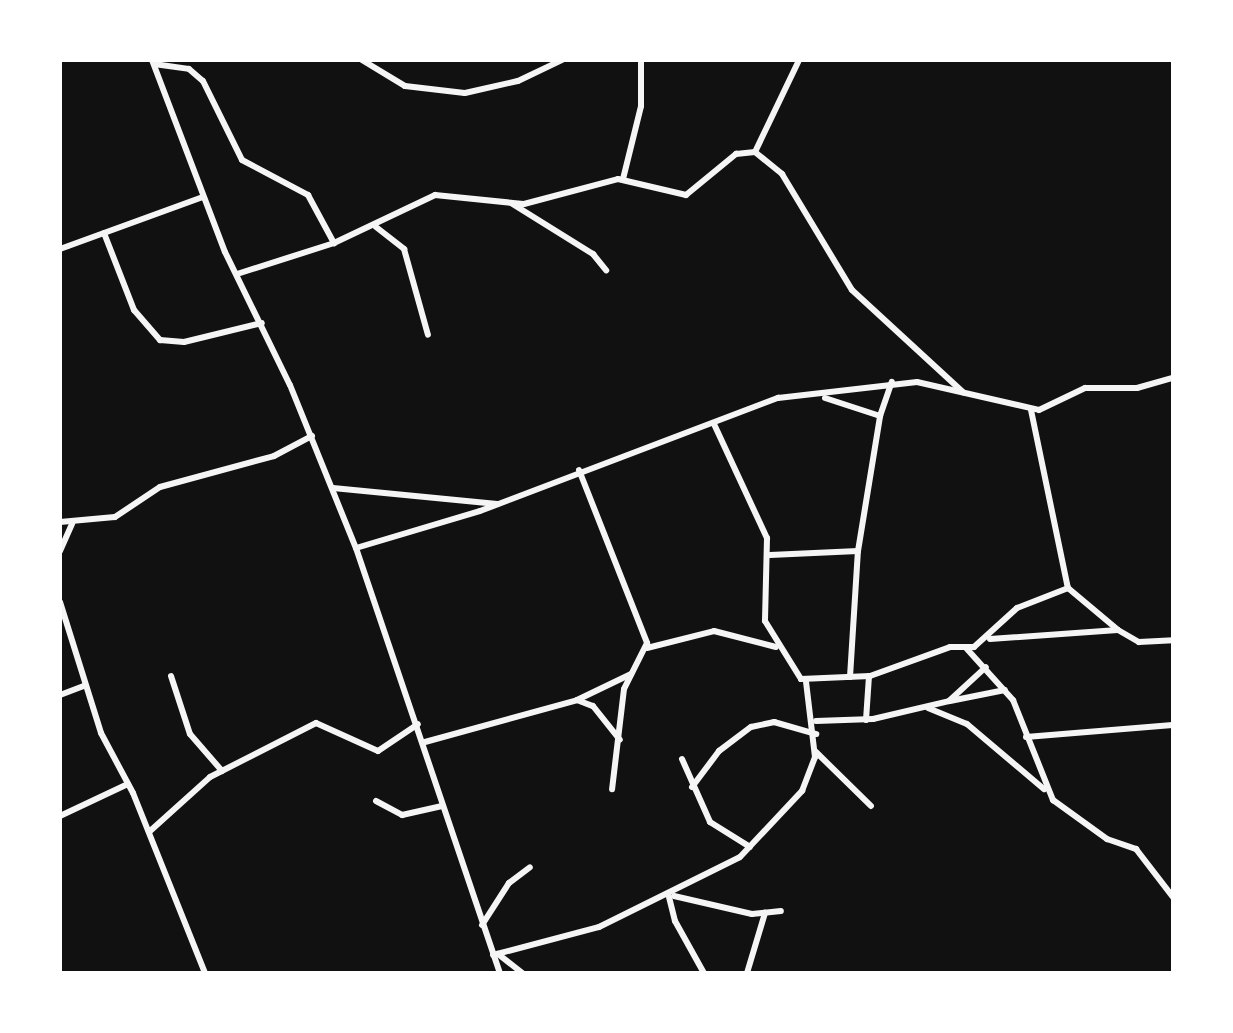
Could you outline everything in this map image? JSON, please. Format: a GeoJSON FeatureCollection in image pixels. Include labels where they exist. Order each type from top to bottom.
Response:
{"type":"FeatureCollection","features":[{"type":"Feature","properties":{"kind":"street"},"geometry":{"type":"LineString","coordinates":[[362,60],[405,86],[464,93],[518,81],[561,60]]}},
{"type":"Feature","properties":{"kind":"street"},"geometry":{"type":"LineString","coordinates":[[623,179],[641,106],[641,60]]}},
{"type":"Feature","properties":{"kind":"street"},"geometry":{"type":"LineString","coordinates":[[755,152],[799,60]]}},
{"type":"Feature","properties":{"kind":"street"},"geometry":{"type":"LineString","coordinates":[[153,62],[203,197],[312,436],[356,548],[425,742],[442,806],[500,973]]}},
{"type":"Feature","properties":{"kind":"street"},"geometry":{"type":"LineString","coordinates":[[153,62],[189,70],[204,81],[242,160],[308,195],[334,243]]}},
{"type":"Feature","properties":{"kind":"street"},"geometry":{"type":"LineString","coordinates":[[237,274],[334,243],[448,192],[510,202],[623,179],[686,196],[736,154],[755,152],[782,174],[852,290],[963,392]]}},
{"type":"Feature","properties":{"kind":"street"},"geometry":{"type":"LineString","coordinates":[[60,249],[203,197]]}},
{"type":"Feature","properties":{"kind":"street"},"geometry":{"type":"LineString","coordinates":[[510,202],[593,254],[606,270]]}},
{"type":"Feature","properties":{"kind":"street"},"geometry":{"type":"LineString","coordinates":[[375,227],[404,250],[428,335]]}},
{"type":"Feature","properties":{"kind":"street"},"geometry":{"type":"LineString","coordinates":[[104,233],[134,310],[160,340],[184,342],[262,323]]}},
{"type":"Feature","properties":{"kind":"street"},"geometry":{"type":"LineString","coordinates":[[356,548],[498,504],[579,470],[778,398],[819,396],[892,382],[963,392],[1030,409],[1084,388],[1137,388],[1173,378]]}},
{"type":"Feature","properties":{"kind":"street"},"geometry":{"type":"LineString","coordinates":[[850,677],[858,551],[880,416],[892,382]]}},
{"type":"Feature","properties":{"kind":"street"},"geometry":{"type":"LineString","coordinates":[[819,396],[880,416]]}},
{"type":"Feature","properties":{"kind":"street"},"geometry":{"type":"LineString","coordinates":[[1030,409],[1068,588],[1138,642],[1173,640]]}},
{"type":"Feature","properties":{"kind":"street"},"geometry":{"type":"LineString","coordinates":[[496,954],[599,927],[671,896],[750,847],[802,791],[815,751],[816,721],[806,680],[777,647],[763,603],[770,555],[756,502],[714,424]]}},
{"type":"Feature","properties":{"kind":"street"},"geometry":{"type":"LineString","coordinates":[[60,522],[72,524],[115,517],[160,487],[274,456],[312,436]]}},
{"type":"Feature","properties":{"kind":"street"},"geometry":{"type":"LineString","coordinates":[[579,470],[647,648]]}},
{"type":"Feature","properties":{"kind":"street"},"geometry":{"type":"LineString","coordinates":[[333,488],[498,504]]}},
{"type":"Feature","properties":{"kind":"street"},"geometry":{"type":"LineString","coordinates":[[60,551],[72,524]]}},
{"type":"Feature","properties":{"kind":"street"},"geometry":{"type":"LineString","coordinates":[[770,555],[858,551]]}},
{"type":"Feature","properties":{"kind":"street"},"geometry":{"type":"LineString","coordinates":[[988,639],[1017,608],[1068,588]]}},
{"type":"Feature","properties":{"kind":"street"},"geometry":{"type":"LineString","coordinates":[[60,602],[84,686],[149,832],[205,973]]}},
{"type":"Feature","properties":{"kind":"street"},"geometry":{"type":"LineString","coordinates":[[806,680],[869,676],[950,647],[966,648],[988,639],[1118,630]]}},
{"type":"Feature","properties":{"kind":"street"},"geometry":{"type":"LineString","coordinates":[[612,790],[621,741],[621,704],[647,648],[714,631],[777,647]]}},
{"type":"Feature","properties":{"kind":"street"},"geometry":{"type":"LineString","coordinates":[[966,648],[1006,690],[1045,789]]}},
{"type":"Feature","properties":{"kind":"street"},"geometry":{"type":"LineString","coordinates":[[949,702],[986,667]]}},
{"type":"Feature","properties":{"kind":"street"},"geometry":{"type":"LineString","coordinates":[[425,742],[577,700],[632,674]]}},
{"type":"Feature","properties":{"kind":"street"},"geometry":{"type":"LineString","coordinates":[[172,676],[190,734],[222,771]]}},
{"type":"Feature","properties":{"kind":"street"},"geometry":{"type":"LineString","coordinates":[[866,720],[869,676]]}},
{"type":"Feature","properties":{"kind":"street"},"geometry":{"type":"LineString","coordinates":[[60,695],[84,686]]}},
{"type":"Feature","properties":{"kind":"street"},"geometry":{"type":"LineString","coordinates":[[816,721],[866,720],[1006,690]]}},
{"type":"Feature","properties":{"kind":"street"},"geometry":{"type":"LineString","coordinates":[[577,700],[594,706],[621,741]]}},
{"type":"Feature","properties":{"kind":"street"},"geometry":{"type":"LineString","coordinates":[[927,708],[958,718],[1088,826],[1136,850],[1173,897]]}},
{"type":"Feature","properties":{"kind":"street"},"geometry":{"type":"LineString","coordinates":[[692,786],[719,751],[750,727],[774,722],[816,734]]}},
{"type":"Feature","properties":{"kind":"street"},"geometry":{"type":"LineString","coordinates":[[149,832],[185,794],[316,724],[378,751],[418,724]]}},
{"type":"Feature","properties":{"kind":"street"},"geometry":{"type":"LineString","coordinates":[[1026,737],[1173,724]]}},
{"type":"Feature","properties":{"kind":"street"},"geometry":{"type":"LineString","coordinates":[[815,751],[871,806]]}},
{"type":"Feature","properties":{"kind":"street"},"geometry":{"type":"LineString","coordinates":[[682,759],[710,822],[750,847]]}},
{"type":"Feature","properties":{"kind":"street"},"geometry":{"type":"LineString","coordinates":[[60,816],[128,784]]}},
{"type":"Feature","properties":{"kind":"street"},"geometry":{"type":"LineString","coordinates":[[376,802],[402,815],[442,806]]}},
{"type":"Feature","properties":{"kind":"street"},"geometry":{"type":"LineString","coordinates":[[482,926],[509,882],[530,868]]}},
{"type":"Feature","properties":{"kind":"street"},"geometry":{"type":"LineString","coordinates":[[671,896],[765,913],[781,911]]}},
{"type":"Feature","properties":{"kind":"street"},"geometry":{"type":"LineString","coordinates":[[671,896],[675,921],[704,973]]}},
{"type":"Feature","properties":{"kind":"street"},"geometry":{"type":"LineString","coordinates":[[746,973],[765,913]]}},
{"type":"Feature","properties":{"kind":"street"},"geometry":{"type":"LineString","coordinates":[[496,954],[522,973]]}}]}
